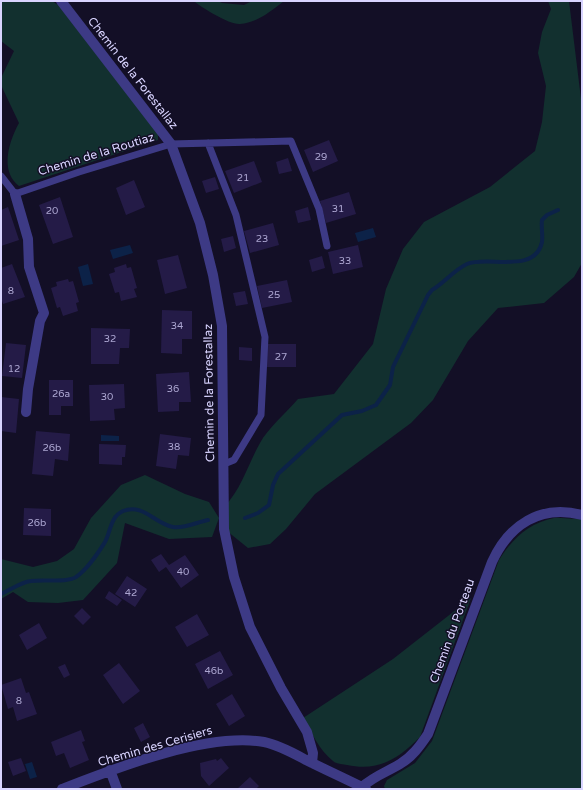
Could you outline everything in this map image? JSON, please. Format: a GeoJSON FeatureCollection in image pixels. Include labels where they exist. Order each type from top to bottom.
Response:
{"type":"FeatureCollection","features":[{"type":"Feature","properties":{"kind":"street","name":"Chemin de la Forestallaz"},"geometry":{"type":"LineString","coordinates":[[61,1],[171,144],[200,223],[213,275],[222,326],[224,528],[234,577],[250,627],[281,688],[307,732],[314,753],[312,763]]}},
{"type":"Feature","properties":{"kind":"street"},"geometry":{"type":"LineString","coordinates":[[15,194],[28,239],[29,267],[44,313],[40,321],[28,389],[26,412]]}},
{"type":"Feature","properties":{"kind":"street","name":"Chemin du Porteau"},"geometry":{"type":"LineString","coordinates":[[364,788],[376,776],[402,764],[418,749],[428,734],[492,562],[507,537],[527,520],[543,514],[561,512],[582,515]]}},
{"type":"Feature","properties":{"kind":"street","name":"Chemin des Cerisiers"},"geometry":{"type":"LineString","coordinates":[[62,789],[110,770],[212,742],[232,740],[265,742],[281,747],[364,788]]}},
{"type":"Feature","properties":{"kind":"street"},"geometry":{"type":"LineString","coordinates":[[110,770],[117,789]]}},
{"type":"Feature","properties":{"kind":"lane","name":"Chemin de la Routiaz"},"geometry":{"type":"LineString","coordinates":[[15,194],[79,172],[171,144],[291,141],[319,209],[327,246]]}},
{"type":"Feature","properties":{"kind":"lane"},"geometry":{"type":"LineString","coordinates":[[208,143],[236,215],[265,337],[261,415],[234,460],[224,464]]}},
{"type":"Feature","properties":{"kind":"lane"},"geometry":{"type":"LineString","coordinates":[[1,176],[15,194]]}},
{"type":"Feature","properties":{"kind":"green space"},"geometry":{"type":"Polygon","coordinates":[[[1,1],[52,1],[58,5],[158,133],[158,140],[19,186],[9,173],[8,165],[9,148],[19,123],[1,85],[1,78],[14,51],[1,41],[1,1]]]}},
{"type":"Feature","properties":{"kind":"green space"},"geometry":{"type":"Polygon","coordinates":[[[194,1],[218,1],[222,3],[244,5],[252,1],[284,1],[258,19],[246,23],[235,24],[209,12],[194,1]]]}},
{"type":"Feature","properties":{"kind":"green space"},"geometry":{"type":"Polygon","coordinates":[[[548,1],[569,1],[582,107],[582,263],[574,277],[544,303],[498,308],[468,341],[433,400],[411,423],[315,494],[286,529],[270,544],[248,548],[227,531],[224,507],[240,485],[263,437],[298,399],[334,394],[373,344],[386,289],[403,249],[424,222],[490,187],[535,151],[542,122],[546,86],[538,53],[542,32],[551,9],[548,1]]]}},
{"type":"Feature","properties":{"kind":"green space"},"geometry":{"type":"Polygon","coordinates":[[[145,475],[185,494],[209,502],[219,518],[212,537],[169,539],[125,523],[117,563],[83,600],[58,603],[28,602],[13,592],[1,599],[1,559],[33,567],[57,561],[74,549],[91,518],[121,485],[145,475]]]}},
{"type":"Feature","properties":{"kind":"green space"},"geometry":{"type":"Polygon","coordinates":[[[582,517],[582,789],[385,789],[384,786],[387,780],[415,763],[432,741],[499,560],[504,552],[522,533],[545,520],[554,518],[575,519],[582,517]]]}},
{"type":"Feature","properties":{"kind":"green space"},"geometry":{"type":"Polygon","coordinates":[[[471,598],[420,737],[396,757],[379,765],[358,767],[334,762],[328,757],[320,747],[303,718],[393,659],[471,598]]]}},
{"type":"Feature","properties":{"kind":"water"},"geometry":{"type":"Polygon","coordinates":[[[373,228],[376,237],[358,242],[355,233],[373,228]]]}},
{"type":"Feature","properties":{"kind":"water"},"geometry":{"type":"Polygon","coordinates":[[[130,245],[133,253],[113,259],[110,250],[130,245]]]}},
{"type":"Feature","properties":{"kind":"water"},"geometry":{"type":"Polygon","coordinates":[[[88,264],[93,284],[83,286],[78,267],[88,264]]]}},
{"type":"Feature","properties":{"kind":"water"},"geometry":{"type":"Polygon","coordinates":[[[101,435],[119,436],[119,441],[101,441],[101,435]]]}},
{"type":"Feature","properties":{"kind":"water"},"geometry":{"type":"Polygon","coordinates":[[[32,762],[37,777],[30,779],[25,764],[32,762]]]}},
{"type":"Feature","properties":{"kind":"building"},"geometry":{"type":"Polygon","coordinates":[[[329,140],[338,161],[313,172],[304,150],[329,140]]]}},
{"type":"Feature","properties":{"kind":"building"},"geometry":{"type":"Polygon","coordinates":[[[288,158],[292,171],[279,174],[276,162],[288,158]]]}},
{"type":"Feature","properties":{"kind":"building"},"geometry":{"type":"Polygon","coordinates":[[[254,161],[262,182],[234,193],[225,171],[254,161]]]}},
{"type":"Feature","properties":{"kind":"building"},"geometry":{"type":"Polygon","coordinates":[[[215,177],[219,189],[206,193],[202,181],[215,177]]]}},
{"type":"Feature","properties":{"kind":"building"},"geometry":{"type":"Polygon","coordinates":[[[134,180],[145,207],[126,215],[116,188],[134,180]]]}},
{"type":"Feature","properties":{"kind":"building"},"geometry":{"type":"Polygon","coordinates":[[[349,192],[356,214],[326,223],[320,201],[349,192]]]}},
{"type":"Feature","properties":{"kind":"building"},"geometry":{"type":"Polygon","coordinates":[[[60,197],[73,237],[53,244],[39,205],[60,197]]]}},
{"type":"Feature","properties":{"kind":"building"},"geometry":{"type":"Polygon","coordinates":[[[8,207],[19,240],[1,246],[1,210],[8,207]]]}},
{"type":"Feature","properties":{"kind":"building"},"geometry":{"type":"Polygon","coordinates":[[[308,207],[311,220],[298,223],[295,211],[308,207]]]}},
{"type":"Feature","properties":{"kind":"building"},"geometry":{"type":"Polygon","coordinates":[[[273,223],[279,245],[250,253],[244,231],[273,223]]]}},
{"type":"Feature","properties":{"kind":"building"},"geometry":{"type":"Polygon","coordinates":[[[233,236],[236,248],[224,252],[221,239],[233,236]]]}},
{"type":"Feature","properties":{"kind":"building"},"geometry":{"type":"Polygon","coordinates":[[[358,245],[363,267],[333,274],[328,252],[358,245]]]}},
{"type":"Feature","properties":{"kind":"building"},"geometry":{"type":"Polygon","coordinates":[[[178,255],[187,288],[165,294],[157,260],[178,255]]]}},
{"type":"Feature","properties":{"kind":"building"},"geometry":{"type":"Polygon","coordinates":[[[322,256],[325,268],[312,272],[309,260],[322,256]]]}},
{"type":"Feature","properties":{"kind":"building"},"geometry":{"type":"Polygon","coordinates":[[[12,264],[25,297],[3,304],[1,298],[1,268],[12,264]]]}},
{"type":"Feature","properties":{"kind":"building"},"geometry":{"type":"Polygon","coordinates":[[[126,264],[127,268],[131,267],[137,288],[134,289],[137,297],[121,301],[119,292],[115,293],[109,274],[115,272],[114,268],[126,264]]]}},
{"type":"Feature","properties":{"kind":"building"},"geometry":{"type":"Polygon","coordinates":[[[68,279],[69,282],[73,281],[79,302],[76,303],[78,311],[63,316],[60,307],[57,308],[51,288],[57,286],[56,282],[68,279]]]}},
{"type":"Feature","properties":{"kind":"building"},"geometry":{"type":"Polygon","coordinates":[[[287,280],[292,302],[262,308],[257,286],[287,280]]]}},
{"type":"Feature","properties":{"kind":"building"},"geometry":{"type":"Polygon","coordinates":[[[245,291],[248,304],[236,306],[233,293],[245,291]]]}},
{"type":"Feature","properties":{"kind":"building"},"geometry":{"type":"Polygon","coordinates":[[[162,310],[192,311],[192,339],[182,339],[182,354],[161,353],[162,310]]]}},
{"type":"Feature","properties":{"kind":"building"},"geometry":{"type":"Polygon","coordinates":[[[91,328],[130,329],[129,348],[120,348],[119,364],[91,364],[91,328]]]}},
{"type":"Feature","properties":{"kind":"building"},"geometry":{"type":"Polygon","coordinates":[[[6,343],[26,345],[22,378],[2,376],[6,343]]]}},
{"type":"Feature","properties":{"kind":"building"},"geometry":{"type":"Polygon","coordinates":[[[266,344],[296,344],[296,367],[266,367],[266,344]]]}},
{"type":"Feature","properties":{"kind":"building"},"geometry":{"type":"Polygon","coordinates":[[[239,347],[252,348],[252,361],[239,360],[239,347]]]}},
{"type":"Feature","properties":{"kind":"building"},"geometry":{"type":"Polygon","coordinates":[[[189,372],[191,402],[179,402],[179,411],[158,412],[156,374],[189,372]]]}},
{"type":"Feature","properties":{"kind":"building"},"geometry":{"type":"Polygon","coordinates":[[[49,380],[73,380],[73,406],[61,406],[61,415],[49,415],[49,380]]]}},
{"type":"Feature","properties":{"kind":"building"},"geometry":{"type":"Polygon","coordinates":[[[124,384],[125,408],[114,409],[115,420],[90,421],[89,385],[124,384]]]}},
{"type":"Feature","properties":{"kind":"building"},"geometry":{"type":"Polygon","coordinates":[[[1,397],[19,399],[16,433],[1,431],[1,397]]]}},
{"type":"Feature","properties":{"kind":"building"},"geometry":{"type":"Polygon","coordinates":[[[36,431],[70,434],[68,461],[55,459],[53,476],[32,474],[36,431]]]}},
{"type":"Feature","properties":{"kind":"building"},"geometry":{"type":"Polygon","coordinates":[[[160,434],[191,438],[189,456],[178,455],[176,469],[156,466],[160,434]]]}},
{"type":"Feature","properties":{"kind":"building"},"geometry":{"type":"Polygon","coordinates":[[[99,444],[126,445],[125,457],[122,457],[122,465],[99,464],[99,444]]]}},
{"type":"Feature","properties":{"kind":"building"},"geometry":{"type":"Polygon","coordinates":[[[24,508],[51,509],[51,536],[23,535],[24,508]]]}},
{"type":"Feature","properties":{"kind":"building"},"geometry":{"type":"Polygon","coordinates":[[[161,554],[169,565],[185,555],[199,575],[181,588],[166,567],[159,572],[151,560],[161,554]]]}},
{"type":"Feature","properties":{"kind":"building"},"geometry":{"type":"Polygon","coordinates":[[[127,576],[147,589],[135,607],[115,594],[127,576]]]}},
{"type":"Feature","properties":{"kind":"building"},"geometry":{"type":"Polygon","coordinates":[[[109,591],[122,600],[117,606],[105,598],[109,591]]]}},
{"type":"Feature","properties":{"kind":"building"},"geometry":{"type":"Polygon","coordinates":[[[82,608],[91,617],[83,625],[74,616],[82,608]]]}},
{"type":"Feature","properties":{"kind":"building"},"geometry":{"type":"Polygon","coordinates":[[[197,614],[209,635],[187,647],[175,627],[197,614]]]}},
{"type":"Feature","properties":{"kind":"building"},"geometry":{"type":"Polygon","coordinates":[[[39,623],[47,638],[27,650],[19,635],[39,623]]]}},
{"type":"Feature","properties":{"kind":"building"},"geometry":{"type":"Polygon","coordinates":[[[220,651],[233,675],[208,689],[195,664],[220,651]]]}},
{"type":"Feature","properties":{"kind":"building"},"geometry":{"type":"Polygon","coordinates":[[[119,663],[140,691],[123,704],[103,675],[119,663]]]}},
{"type":"Feature","properties":{"kind":"building"},"geometry":{"type":"Polygon","coordinates":[[[65,664],[70,675],[64,678],[58,667],[65,664]]]}},
{"type":"Feature","properties":{"kind":"building"},"geometry":{"type":"Polygon","coordinates":[[[21,678],[26,693],[29,692],[37,714],[17,721],[13,707],[8,709],[1,685],[21,678]]]}},
{"type":"Feature","properties":{"kind":"building"},"geometry":{"type":"Polygon","coordinates":[[[232,694],[245,716],[229,726],[216,704],[232,694]]]}},
{"type":"Feature","properties":{"kind":"building"},"geometry":{"type":"Polygon","coordinates":[[[143,723],[150,737],[141,742],[134,728],[143,723]]]}},
{"type":"Feature","properties":{"kind":"building"},"geometry":{"type":"Polygon","coordinates":[[[81,730],[85,741],[82,742],[89,760],[70,768],[64,753],[56,756],[51,742],[81,730]]]}},
{"type":"Feature","properties":{"kind":"building"},"geometry":{"type":"Polygon","coordinates":[[[21,758],[26,771],[13,776],[8,762],[21,758]]]}},
{"type":"Feature","properties":{"kind":"building"},"geometry":{"type":"Polygon","coordinates":[[[221,758],[229,768],[209,786],[201,776],[200,763],[216,759],[217,761],[221,758]]]}},
{"type":"Feature","properties":{"kind":"building"},"geometry":{"type":"Polygon","coordinates":[[[250,777],[259,786],[256,789],[237,789],[250,777]]]}},
{"type":"Feature","properties":{"kind":"waterway"},"geometry":{"type":"LineString","coordinates":[[245,518],[258,513],[269,505],[273,485],[278,474],[342,415],[362,411],[376,405],[390,385],[393,367],[428,295],[432,290],[467,264],[486,261],[520,261],[530,258],[538,252],[542,242],[542,220],[547,215],[558,210]]}},
{"type":"Feature","properties":{"kind":"waterway"},"geometry":{"type":"LineString","coordinates":[[1,594],[19,584],[27,582],[36,580],[67,580],[76,577],[85,570],[96,556],[107,538],[113,521],[123,511],[130,509],[137,510],[173,527],[186,526],[208,520]]}}]}
